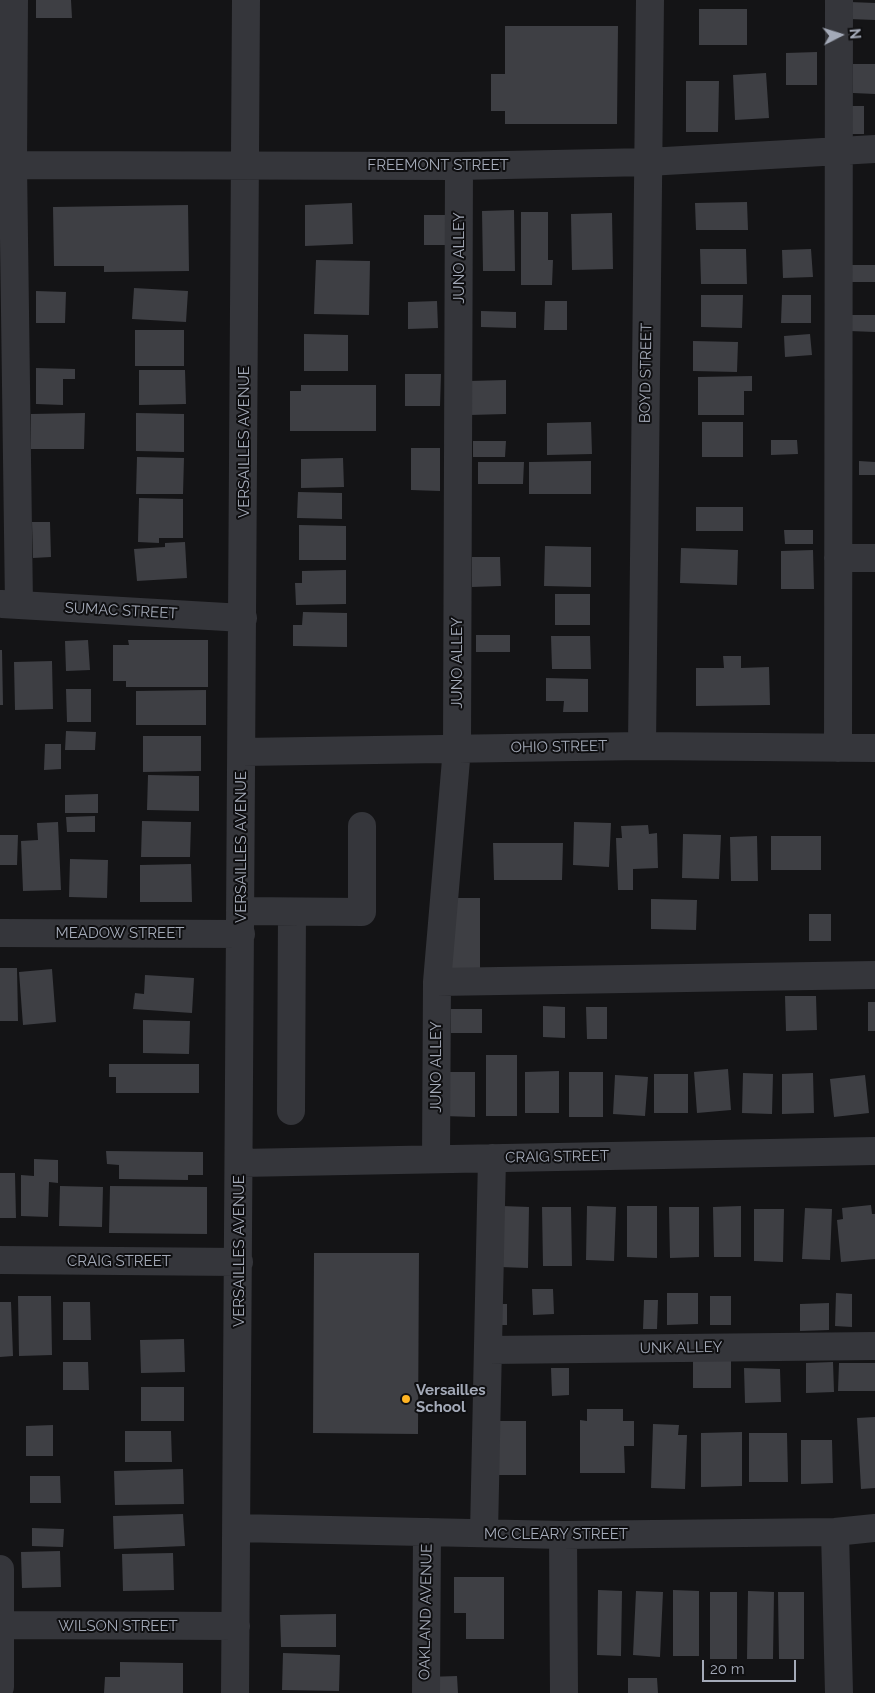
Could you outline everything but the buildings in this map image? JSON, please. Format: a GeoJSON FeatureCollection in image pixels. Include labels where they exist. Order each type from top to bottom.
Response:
{"type":"FeatureCollection","features":[{"type":"Feature","properties":{"kind":"street"},"geometry":{"type":"LineString","coordinates":[[10,604],[6,165],[14,0]]}},
{"type":"Feature","properties":{"kind":"street","name":"VERSAILLES AVENUE"},"geometry":{"type":"LineString","coordinates":[[235,1693],[240,1163],[246,0]]}},
{"type":"Feature","properties":{"kind":"street","name":"BOYD STREET"},"geometry":{"type":"LineString","coordinates":[[642,746],[650,0]]}},
{"type":"Feature","properties":{"kind":"street"},"geometry":{"type":"LineString","coordinates":[[838,748],[839,0]]}},
{"type":"Feature","properties":{"kind":"street","name":"FREEMONT STREET"},"geometry":{"type":"LineString","coordinates":[[6,165],[459,166],[648,162],[875,149]]}},
{"type":"Feature","properties":{"kind":"street","name":"JUNO ALLEY"},"geometry":{"type":"LineString","coordinates":[[436,1159],[437,982],[457,748],[459,166]]}},
{"type":"Feature","properties":{"kind":"street"},"geometry":{"type":"LineString","coordinates":[[838,558],[875,558]]}},
{"type":"Feature","properties":{"kind":"street","name":"SUMAC STREET"},"geometry":{"type":"LineString","coordinates":[[10,604],[243,618]]}},
{"type":"Feature","properties":{"kind":"street","name":"OHIO STREET"},"geometry":{"type":"LineString","coordinates":[[242,752],[642,746],[875,748]]}},
{"type":"Feature","properties":{"kind":"street","name":"MEADOW STREET"},"geometry":{"type":"LineString","coordinates":[[0,932],[241,922],[292,912],[362,912],[362,826]]}},
{"type":"Feature","properties":{"kind":"street"},"geometry":{"type":"LineString","coordinates":[[291,1111],[292,912]]}},
{"type":"Feature","properties":{"kind":"street"},"geometry":{"type":"LineString","coordinates":[[437,982],[875,975]]}},
{"type":"Feature","properties":{"kind":"street","name":"CRAIG STREET"},"geometry":{"type":"LineString","coordinates":[[240,1163],[875,1151]]}},
{"type":"Feature","properties":{"kind":"street"},"geometry":{"type":"LineString","coordinates":[[484,1533],[492,1158]]}},
{"type":"Feature","properties":{"kind":"street","name":"CRAIG STREET"},"geometry":{"type":"LineString","coordinates":[[0,1260],[239,1262]]}},
{"type":"Feature","properties":{"kind":"street","name":"UNK ALLEY"},"geometry":{"type":"LineString","coordinates":[[488,1350],[875,1346]]}},
{"type":"Feature","properties":{"kind":"street","name":"MC CLEARY STREET"},"geometry":{"type":"LineString","coordinates":[[237,1528],[563,1535],[835,1532],[875,1528]]}},
{"type":"Feature","properties":{"kind":"street","name":"OAKLAND AVENUE"},"geometry":{"type":"LineString","coordinates":[[426,1693],[427,1532]]}},
{"type":"Feature","properties":{"kind":"street"},"geometry":{"type":"LineString","coordinates":[[835,1532],[839,1693]]}},
{"type":"Feature","properties":{"kind":"street"},"geometry":{"type":"LineString","coordinates":[[563,1535],[564,1693]]}},
{"type":"Feature","properties":{"kind":"street"},"geometry":{"type":"LineString","coordinates":[[0,1569],[0,1687]]}},
{"type":"Feature","properties":{"kind":"street","name":"WILSON STREET"},"geometry":{"type":"LineString","coordinates":[[0,1626],[236,1626]]}},
{"type":"Feature","properties":{"kind":"place","name":"Versailles School"},"geometry":{"type":"Point","coordinates":[406,1399]}}]}
